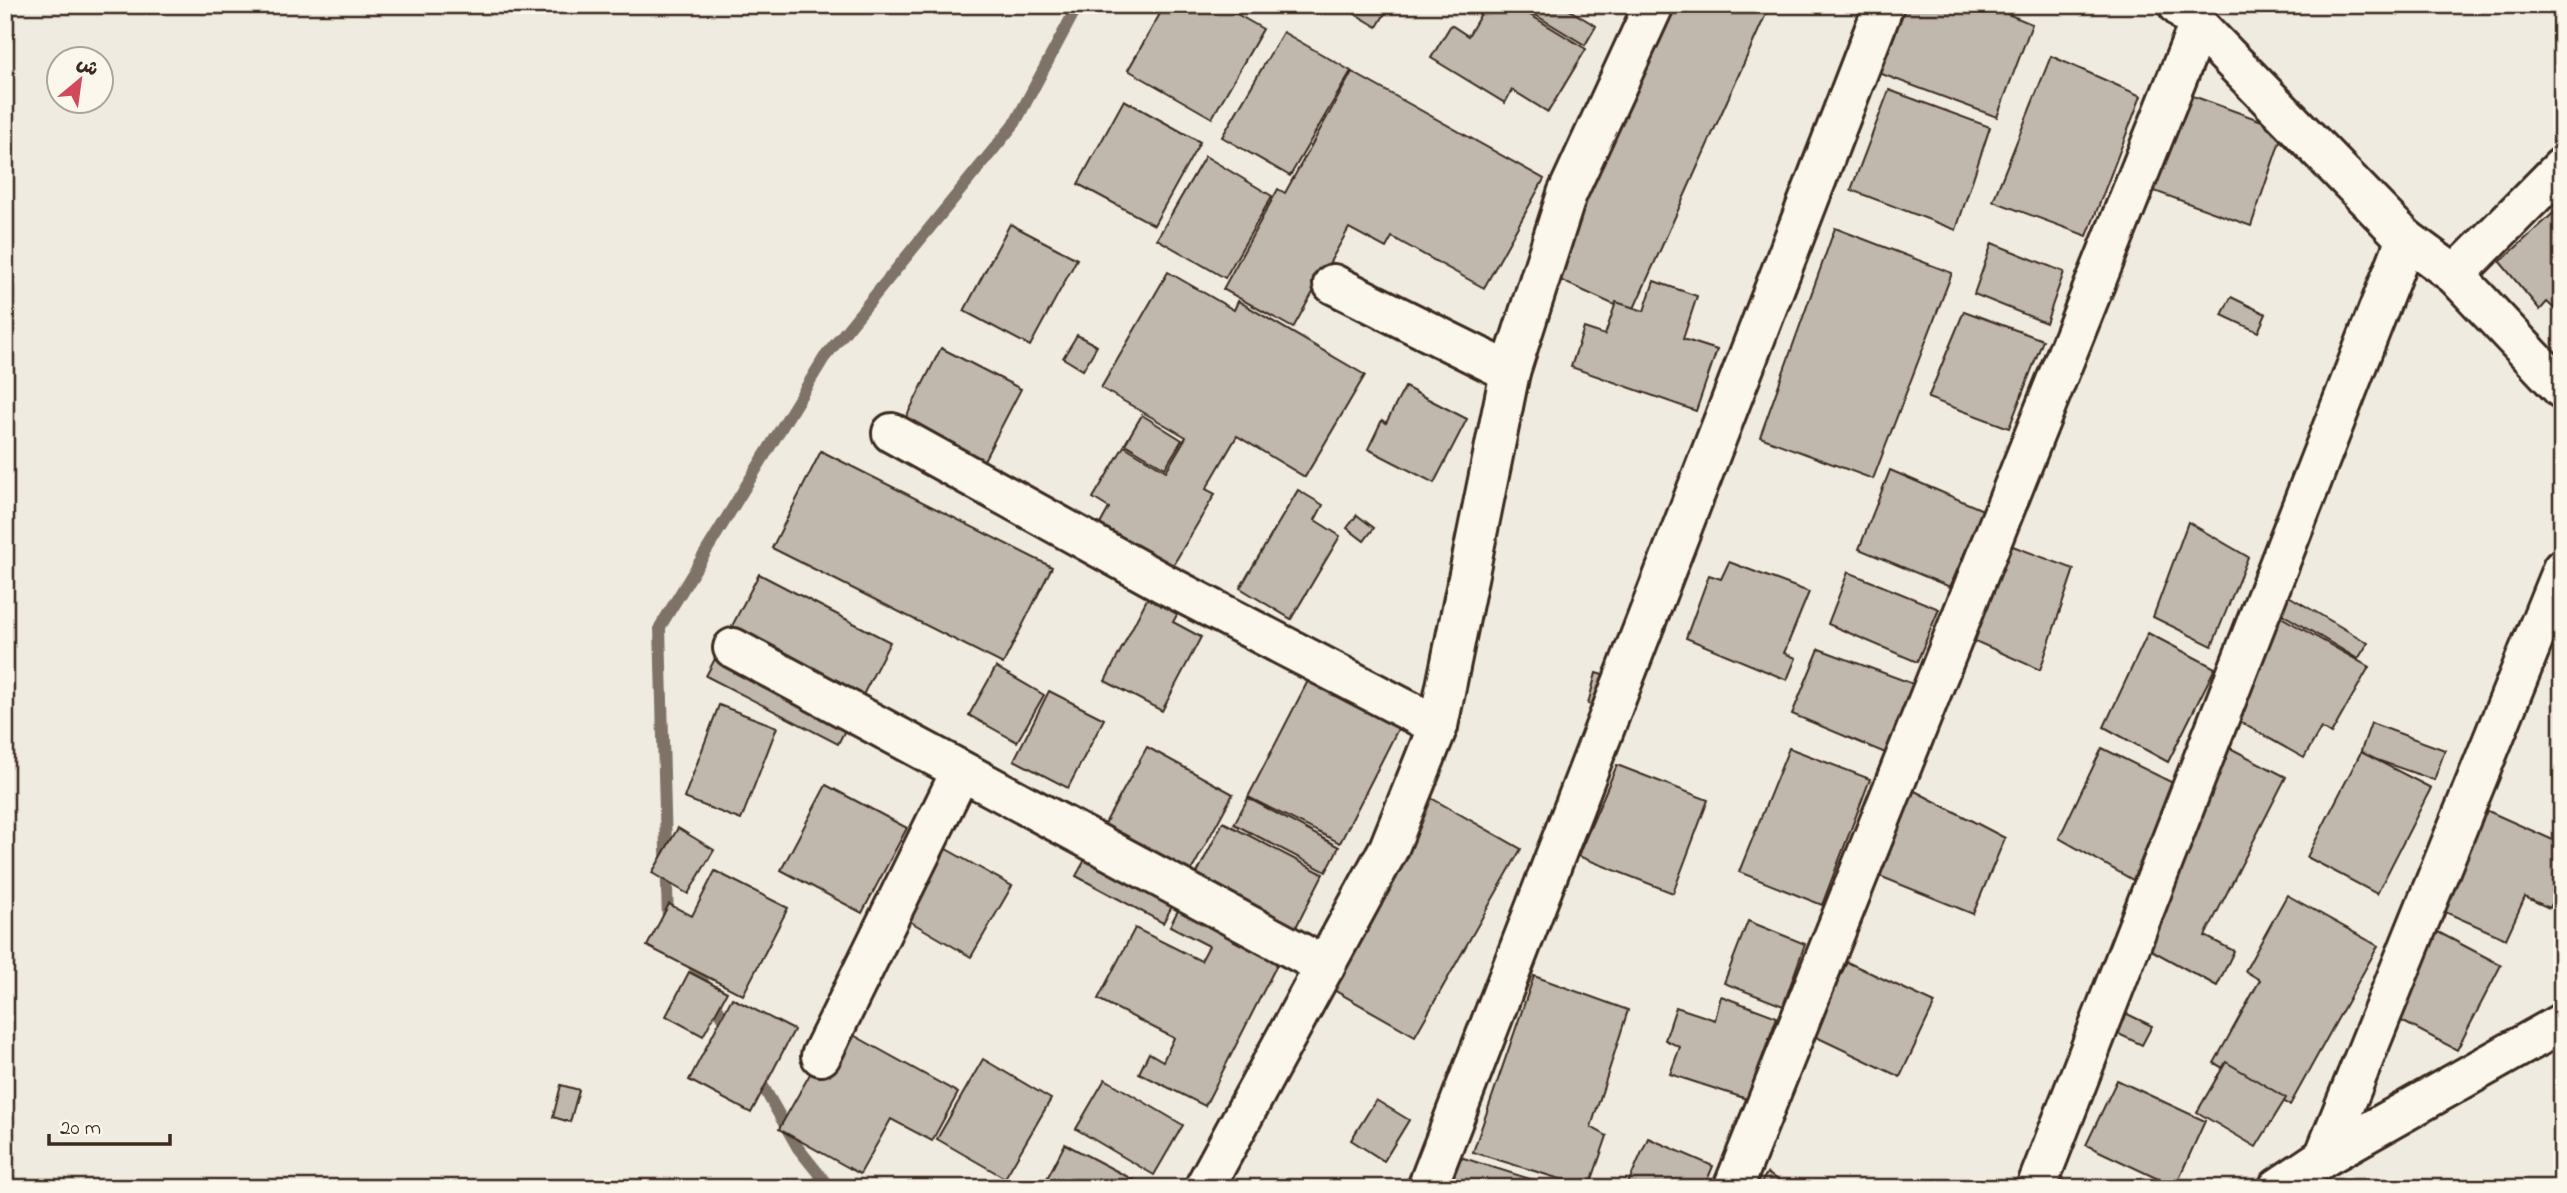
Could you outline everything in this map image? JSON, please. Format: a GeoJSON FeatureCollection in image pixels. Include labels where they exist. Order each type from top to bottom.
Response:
{"type":"FeatureCollection","features":[{"type":"Feature","properties":{"kind":"street"},"geometry":{"type":"LineString","coordinates":[[1204,1188],[1389,848],[1438,726],[1510,372],[1567,194],[1654,5]]}},
{"type":"Feature","properties":{"kind":"street"},"geometry":{"type":"LineString","coordinates":[[1427,1188],[1884,5]]}},
{"type":"Feature","properties":{"kind":"street"},"geometry":{"type":"LineString","coordinates":[[1733,1188],[2188,16],[2406,239],[2455,275],[2562,389]]}},
{"type":"Feature","properties":{"kind":"street"},"geometry":{"type":"LineString","coordinates":[[2455,275],[2562,167]]}},
{"type":"Feature","properties":{"kind":"street"},"geometry":{"type":"LineString","coordinates":[[2036,1188],[2406,239]]}},
{"type":"Feature","properties":{"kind":"street"},"geometry":{"type":"LineString","coordinates":[[1333,284],[1510,372]]}},
{"type":"Feature","properties":{"kind":"street"},"geometry":{"type":"LineString","coordinates":[[891,433],[1163,583],[1438,726]]}},
{"type":"Feature","properties":{"kind":"street"},"geometry":{"type":"LineString","coordinates":[[2324,1157],[2562,569]]}},
{"type":"Feature","properties":{"kind":"street"},"geometry":{"type":"LineString","coordinates":[[733,648],[1325,967]]}},
{"type":"Feature","properties":{"kind":"street"},"geometry":{"type":"LineString","coordinates":[[821,1056],[961,771]]}},
{"type":"Feature","properties":{"kind":"street"},"geometry":{"type":"LineString","coordinates":[[2278,1188],[2324,1157],[2562,1023]]}},
{"type":"Feature","properties":{"kind":"building"},"geometry":{"type":"Polygon","coordinates":[[[1165,5],[1221,5],[1263,29],[1212,118],[1128,70],[1165,5]]]}},
{"type":"Feature","properties":{"kind":"building"},"geometry":{"type":"Polygon","coordinates":[[[1340,5],[1390,5],[1377,27],[1340,5]]]}},
{"type":"Feature","properties":{"kind":"building"},"geometry":{"type":"Polygon","coordinates":[[[1486,5],[1514,5],[1586,49],[1548,112],[1512,90],[1505,103],[1431,58],[1451,25],[1468,36],[1486,5]]]}},
{"type":"Feature","properties":{"kind":"building"},"geometry":{"type":"Polygon","coordinates":[[[1519,5],[1561,5],[1596,26],[1585,45],[1519,5]]]}},
{"type":"Feature","properties":{"kind":"building"},"geometry":{"type":"Polygon","coordinates":[[[1659,5],[1770,5],[1632,313],[1540,271],[1659,5]]]}},
{"type":"Feature","properties":{"kind":"building"},"geometry":{"type":"Polygon","coordinates":[[[1904,5],[1986,5],[2032,24],[1997,117],[1876,72],[1904,5]]]}},
{"type":"Feature","properties":{"kind":"building"},"geometry":{"type":"Polygon","coordinates":[[[1283,32],[1351,71],[1290,176],[1222,137],[1283,32]]]}},
{"type":"Feature","properties":{"kind":"building"},"geometry":{"type":"Polygon","coordinates":[[[2051,56],[2141,96],[2087,236],[1993,201],[2051,56]]]}},
{"type":"Feature","properties":{"kind":"building"},"geometry":{"type":"Polygon","coordinates":[[[1352,72],[1544,179],[1484,288],[1392,237],[1386,248],[1349,228],[1293,328],[1223,289],[1278,189],[1285,193],[1352,72]]]}},
{"type":"Feature","properties":{"kind":"building"},"geometry":{"type":"Polygon","coordinates":[[[1889,90],[1990,127],[1956,230],[1851,190],[1889,90]]]}},
{"type":"Feature","properties":{"kind":"building"},"geometry":{"type":"Polygon","coordinates":[[[2182,92],[2284,129],[2251,226],[2146,188],[2182,92]]]}},
{"type":"Feature","properties":{"kind":"building"},"geometry":{"type":"Polygon","coordinates":[[[1124,100],[1200,142],[1154,225],[1078,184],[1124,100]]]}},
{"type":"Feature","properties":{"kind":"building"},"geometry":{"type":"Polygon","coordinates":[[[1205,156],[1272,196],[1225,278],[1157,239],[1205,156]]]}},
{"type":"Feature","properties":{"kind":"building"},"geometry":{"type":"Polygon","coordinates":[[[2560,207],[2562,316],[2547,302],[2540,310],[2500,262],[2560,207]]]}},
{"type":"Feature","properties":{"kind":"building"},"geometry":{"type":"Polygon","coordinates":[[[1010,224],[1077,259],[1030,346],[964,311],[1010,224]]]}},
{"type":"Feature","properties":{"kind":"building"},"geometry":{"type":"Polygon","coordinates":[[[1835,228],[1952,273],[1873,479],[1760,437],[1835,228]]]}},
{"type":"Feature","properties":{"kind":"building"},"geometry":{"type":"Polygon","coordinates":[[[1992,243],[2064,272],[2046,323],[1974,294],[1992,243]]]}},
{"type":"Feature","properties":{"kind":"building"},"geometry":{"type":"Polygon","coordinates":[[[1168,272],[1234,310],[1238,301],[1365,375],[1305,477],[1237,436],[1206,489],[1215,494],[1165,579],[1093,537],[1109,508],[1093,498],[1124,446],[1166,471],[1186,437],[1101,388],[1168,272]]]}},
{"type":"Feature","properties":{"kind":"building"},"geometry":{"type":"Polygon","coordinates":[[[1654,281],[1697,296],[1683,339],[1717,350],[1696,411],[1571,367],[1584,328],[1605,335],[1616,302],[1644,311],[1654,281]]]}},
{"type":"Feature","properties":{"kind":"building"},"geometry":{"type":"Polygon","coordinates":[[[2231,297],[2266,314],[2258,332],[2222,315],[2231,297]]]}},
{"type":"Feature","properties":{"kind":"building"},"geometry":{"type":"Polygon","coordinates":[[[1964,311],[2043,340],[2009,428],[1928,398],[1964,311]]]}},
{"type":"Feature","properties":{"kind":"building"},"geometry":{"type":"Polygon","coordinates":[[[1077,335],[1097,346],[1083,370],[1063,358],[1077,335]]]}},
{"type":"Feature","properties":{"kind":"building"},"geometry":{"type":"Polygon","coordinates":[[[941,348],[1021,389],[979,470],[900,429],[941,348]]]}},
{"type":"Feature","properties":{"kind":"building"},"geometry":{"type":"Polygon","coordinates":[[[1405,387],[1467,419],[1434,483],[1368,449],[1382,420],[1386,423],[1405,387]]]}},
{"type":"Feature","properties":{"kind":"building"},"geometry":{"type":"Polygon","coordinates":[[[1142,415],[1182,440],[1165,468],[1125,444],[1142,415]]]}},
{"type":"Feature","properties":{"kind":"building"},"geometry":{"type":"Polygon","coordinates":[[[821,451],[1052,567],[1003,664],[772,548],[821,451]]]}},
{"type":"Feature","properties":{"kind":"building"},"geometry":{"type":"Polygon","coordinates":[[[1890,470],[1983,510],[1950,587],[1859,549],[1890,470]]]}},
{"type":"Feature","properties":{"kind":"building"},"geometry":{"type":"Polygon","coordinates":[[[1298,490],[1323,505],[1315,520],[1340,536],[1291,619],[1240,588],[1298,490]]]}},
{"type":"Feature","properties":{"kind":"building"},"geometry":{"type":"Polygon","coordinates":[[[1357,515],[1374,528],[1364,541],[1347,528],[1357,515]]]}},
{"type":"Feature","properties":{"kind":"building"},"geometry":{"type":"Polygon","coordinates":[[[2188,522],[2248,557],[2212,646],[2153,617],[2188,522]]]}},
{"type":"Feature","properties":{"kind":"building"},"geometry":{"type":"Polygon","coordinates":[[[2010,545],[2074,569],[2040,670],[1975,641],[2010,545]]]}},
{"type":"Feature","properties":{"kind":"building"},"geometry":{"type":"Polygon","coordinates":[[[1729,562],[1809,592],[1784,653],[1796,658],[1787,680],[1686,638],[1709,575],[1721,579],[1729,562]]]}},
{"type":"Feature","properties":{"kind":"building"},"geometry":{"type":"Polygon","coordinates":[[[1848,572],[1939,609],[1917,662],[1828,624],[1848,572]]]}},
{"type":"Feature","properties":{"kind":"building"},"geometry":{"type":"Polygon","coordinates":[[[759,574],[890,642],[838,744],[706,676],[759,574]]]}},
{"type":"Feature","properties":{"kind":"building"},"geometry":{"type":"Polygon","coordinates":[[[1149,595],[1179,611],[1173,622],[1201,637],[1162,711],[1105,681],[1149,595]]]}},
{"type":"Feature","properties":{"kind":"building"},"geometry":{"type":"Polygon","coordinates":[[[2287,595],[2368,643],[2358,659],[2277,611],[2287,595]]]}},
{"type":"Feature","properties":{"kind":"building"},"geometry":{"type":"Polygon","coordinates":[[[2281,617],[2369,667],[2331,734],[2321,728],[2304,758],[2226,714],[2281,617]]]}},
{"type":"Feature","properties":{"kind":"building"},"geometry":{"type":"Polygon","coordinates":[[[2148,633],[2215,668],[2168,762],[2104,727],[2148,633]]]}},
{"type":"Feature","properties":{"kind":"building"},"geometry":{"type":"Polygon","coordinates":[[[1819,649],[1919,686],[1890,755],[1792,714],[1819,649]]]}},
{"type":"Feature","properties":{"kind":"building"},"geometry":{"type":"Polygon","coordinates":[[[996,667],[1044,695],[1017,742],[969,715],[996,667]]]}},
{"type":"Feature","properties":{"kind":"building"},"geometry":{"type":"Polygon","coordinates":[[[1313,671],[1404,717],[1340,843],[1248,797],[1313,671]]]}},
{"type":"Feature","properties":{"kind":"building"},"geometry":{"type":"Polygon","coordinates":[[[1596,673],[1613,678],[1604,708],[1588,704],[1596,673]]]}},
{"type":"Feature","properties":{"kind":"building"},"geometry":{"type":"Polygon","coordinates":[[[1049,691],[1104,719],[1068,788],[1014,760],[1049,691]]]}},
{"type":"Feature","properties":{"kind":"building"},"geometry":{"type":"Polygon","coordinates":[[[719,705],[777,727],[741,820],[684,798],[719,705]]]}},
{"type":"Feature","properties":{"kind":"building"},"geometry":{"type":"Polygon","coordinates":[[[2371,723],[2445,750],[2434,780],[2360,754],[2371,723]]]}},
{"type":"Feature","properties":{"kind":"building"},"geometry":{"type":"Polygon","coordinates":[[[1147,747],[1233,794],[1163,923],[1076,876],[1147,747]]]}},
{"type":"Feature","properties":{"kind":"building"},"geometry":{"type":"Polygon","coordinates":[[[1789,748],[1870,779],[1822,905],[1739,872],[1789,748]]]}},
{"type":"Feature","properties":{"kind":"building"},"geometry":{"type":"Polygon","coordinates":[[[2102,748],[2173,783],[2133,880],[2059,838],[2102,748]]]}},
{"type":"Feature","properties":{"kind":"building"},"geometry":{"type":"Polygon","coordinates":[[[2230,748],[2286,777],[2205,936],[2234,951],[2217,986],[2133,940],[2230,748]]]}},
{"type":"Feature","properties":{"kind":"building"},"geometry":{"type":"Polygon","coordinates":[[[2361,752],[2431,788],[2377,894],[2307,857],[2361,752]]]}},
{"type":"Feature","properties":{"kind":"building"},"geometry":{"type":"Polygon","coordinates":[[[1617,765],[1708,800],[1673,893],[1578,856],[1617,765]]]}},
{"type":"Feature","properties":{"kind":"building"},"geometry":{"type":"Polygon","coordinates":[[[826,785],[907,828],[862,913],[781,870],[826,785]]]}},
{"type":"Feature","properties":{"kind":"building"},"geometry":{"type":"Polygon","coordinates":[[[1911,789],[2005,838],[1973,914],[1877,875],[1911,789]]]}},
{"type":"Feature","properties":{"kind":"building"},"geometry":{"type":"Polygon","coordinates":[[[1424,794],[1521,849],[1415,1036],[1318,981],[1424,794]]]}},
{"type":"Feature","properties":{"kind":"building"},"geometry":{"type":"Polygon","coordinates":[[[1248,798],[1339,847],[1326,872],[1234,824],[1248,798]]]}},
{"type":"Feature","properties":{"kind":"building"},"geometry":{"type":"Polygon","coordinates":[[[2479,807],[2562,844],[2562,880],[2549,908],[2525,897],[2506,939],[2434,907],[2479,807]]]}},
{"type":"Feature","properties":{"kind":"building"},"geometry":{"type":"Polygon","coordinates":[[[1223,822],[1323,874],[1205,1106],[1139,1073],[1149,1053],[1163,1061],[1174,1038],[1098,999],[1135,928],[1201,961],[1209,946],[1170,926],[1223,822]]]}},
{"type":"Feature","properties":{"kind":"building"},"geometry":{"type":"Polygon","coordinates":[[[678,828],[714,850],[688,894],[652,873],[678,828]]]}},
{"type":"Feature","properties":{"kind":"building"},"geometry":{"type":"Polygon","coordinates":[[[939,845],[1012,886],[971,957],[899,915],[939,845]]]}},
{"type":"Feature","properties":{"kind":"building"},"geometry":{"type":"Polygon","coordinates":[[[715,871],[788,908],[743,995],[647,946],[669,904],[692,916],[715,871]]]}},
{"type":"Feature","properties":{"kind":"building"},"geometry":{"type":"Polygon","coordinates":[[[2287,895],[2378,946],[2290,1105],[2214,1063],[2260,980],[2245,971],[2287,895]]]}},
{"type":"Feature","properties":{"kind":"building"},"geometry":{"type":"Polygon","coordinates":[[[1748,921],[1805,944],[1783,1006],[1724,983],[1748,921]]]}},
{"type":"Feature","properties":{"kind":"building"},"geometry":{"type":"Polygon","coordinates":[[[2436,931],[2501,965],[2457,1050],[2392,1016],[2436,931]]]}},
{"type":"Feature","properties":{"kind":"building"},"geometry":{"type":"Polygon","coordinates":[[[1847,962],[1935,1003],[1900,1077],[1812,1035],[1847,962]]]}},
{"type":"Feature","properties":{"kind":"building"},"geometry":{"type":"Polygon","coordinates":[[[689,972],[727,992],[703,1036],[666,1016],[689,972]]]}},
{"type":"Feature","properties":{"kind":"building"},"geometry":{"type":"Polygon","coordinates":[[[1534,976],[1628,1010],[1591,1127],[1607,1136],[1589,1188],[1473,1152],[1534,976]]]}},
{"type":"Feature","properties":{"kind":"building"},"geometry":{"type":"Polygon","coordinates":[[[1721,996],[1777,1017],[1747,1099],[1670,1074],[1680,1047],[1665,1040],[1676,1007],[1715,1020],[1721,996]]]}},
{"type":"Feature","properties":{"kind":"building"},"geometry":{"type":"Polygon","coordinates":[[[732,998],[794,1030],[751,1113],[689,1080],[732,998]]]}},
{"type":"Feature","properties":{"kind":"building"},"geometry":{"type":"Polygon","coordinates":[[[2117,1009],[2152,1026],[2142,1045],[2108,1029],[2117,1009]]]}},
{"type":"Feature","properties":{"kind":"building"},"geometry":{"type":"Polygon","coordinates":[[[837,1026],[958,1093],[932,1141],[891,1119],[860,1174],[779,1129],[837,1026]]]}},
{"type":"Feature","properties":{"kind":"building"},"geometry":{"type":"Polygon","coordinates":[[[983,1059],[1051,1099],[1005,1178],[937,1139],[983,1059]]]}},
{"type":"Feature","properties":{"kind":"building"},"geometry":{"type":"Polygon","coordinates":[[[2226,1062],[2286,1098],[2256,1147],[2197,1112],[2226,1062]]]}},
{"type":"Feature","properties":{"kind":"building"},"geometry":{"type":"Polygon","coordinates":[[[1105,1079],[1183,1125],[1154,1175],[1076,1129],[1105,1079]]]}},
{"type":"Feature","properties":{"kind":"building"},"geometry":{"type":"Polygon","coordinates":[[[2117,1080],[2205,1121],[2175,1187],[2086,1145],[2117,1080]]]}},
{"type":"Feature","properties":{"kind":"building"},"geometry":{"type":"Polygon","coordinates":[[[561,1085],[579,1090],[570,1122],[553,1117],[561,1085]]]}},
{"type":"Feature","properties":{"kind":"building"},"geometry":{"type":"Polygon","coordinates":[[[1376,1100],[1409,1120],[1384,1161],[1351,1140],[1376,1100]]]}},
{"type":"Feature","properties":{"kind":"building"},"geometry":{"type":"Polygon","coordinates":[[[1648,1138],[1713,1166],[1704,1188],[1626,1188],[1648,1138]]]}},
{"type":"Feature","properties":{"kind":"building"},"geometry":{"type":"Polygon","coordinates":[[[1065,1144],[1149,1188],[1042,1188],[1065,1144]]]}},
{"type":"Feature","properties":{"kind":"building"},"geometry":{"type":"Polygon","coordinates":[[[1457,1156],[1546,1184],[1545,1188],[1444,1188],[1457,1156]]]}},
{"type":"Feature","properties":{"kind":"building"},"geometry":{"type":"Polygon","coordinates":[[[1767,1173],[1790,1188],[1758,1188],[1767,1173]]]}},
{"type":"Feature","properties":{"kind":"waterway"},"geometry":{"type":"LineString","coordinates":[[668,922],[660,627],[824,358],[1015,123],[1078,5]]}},
{"type":"Feature","properties":{"kind":"waterway"},"geometry":{"type":"LineString","coordinates":[[690,959],[731,1031]]}},
{"type":"Feature","properties":{"kind":"waterway"},"geometry":{"type":"LineString","coordinates":[[756,1074],[798,1148],[830,1188]]}}]}
